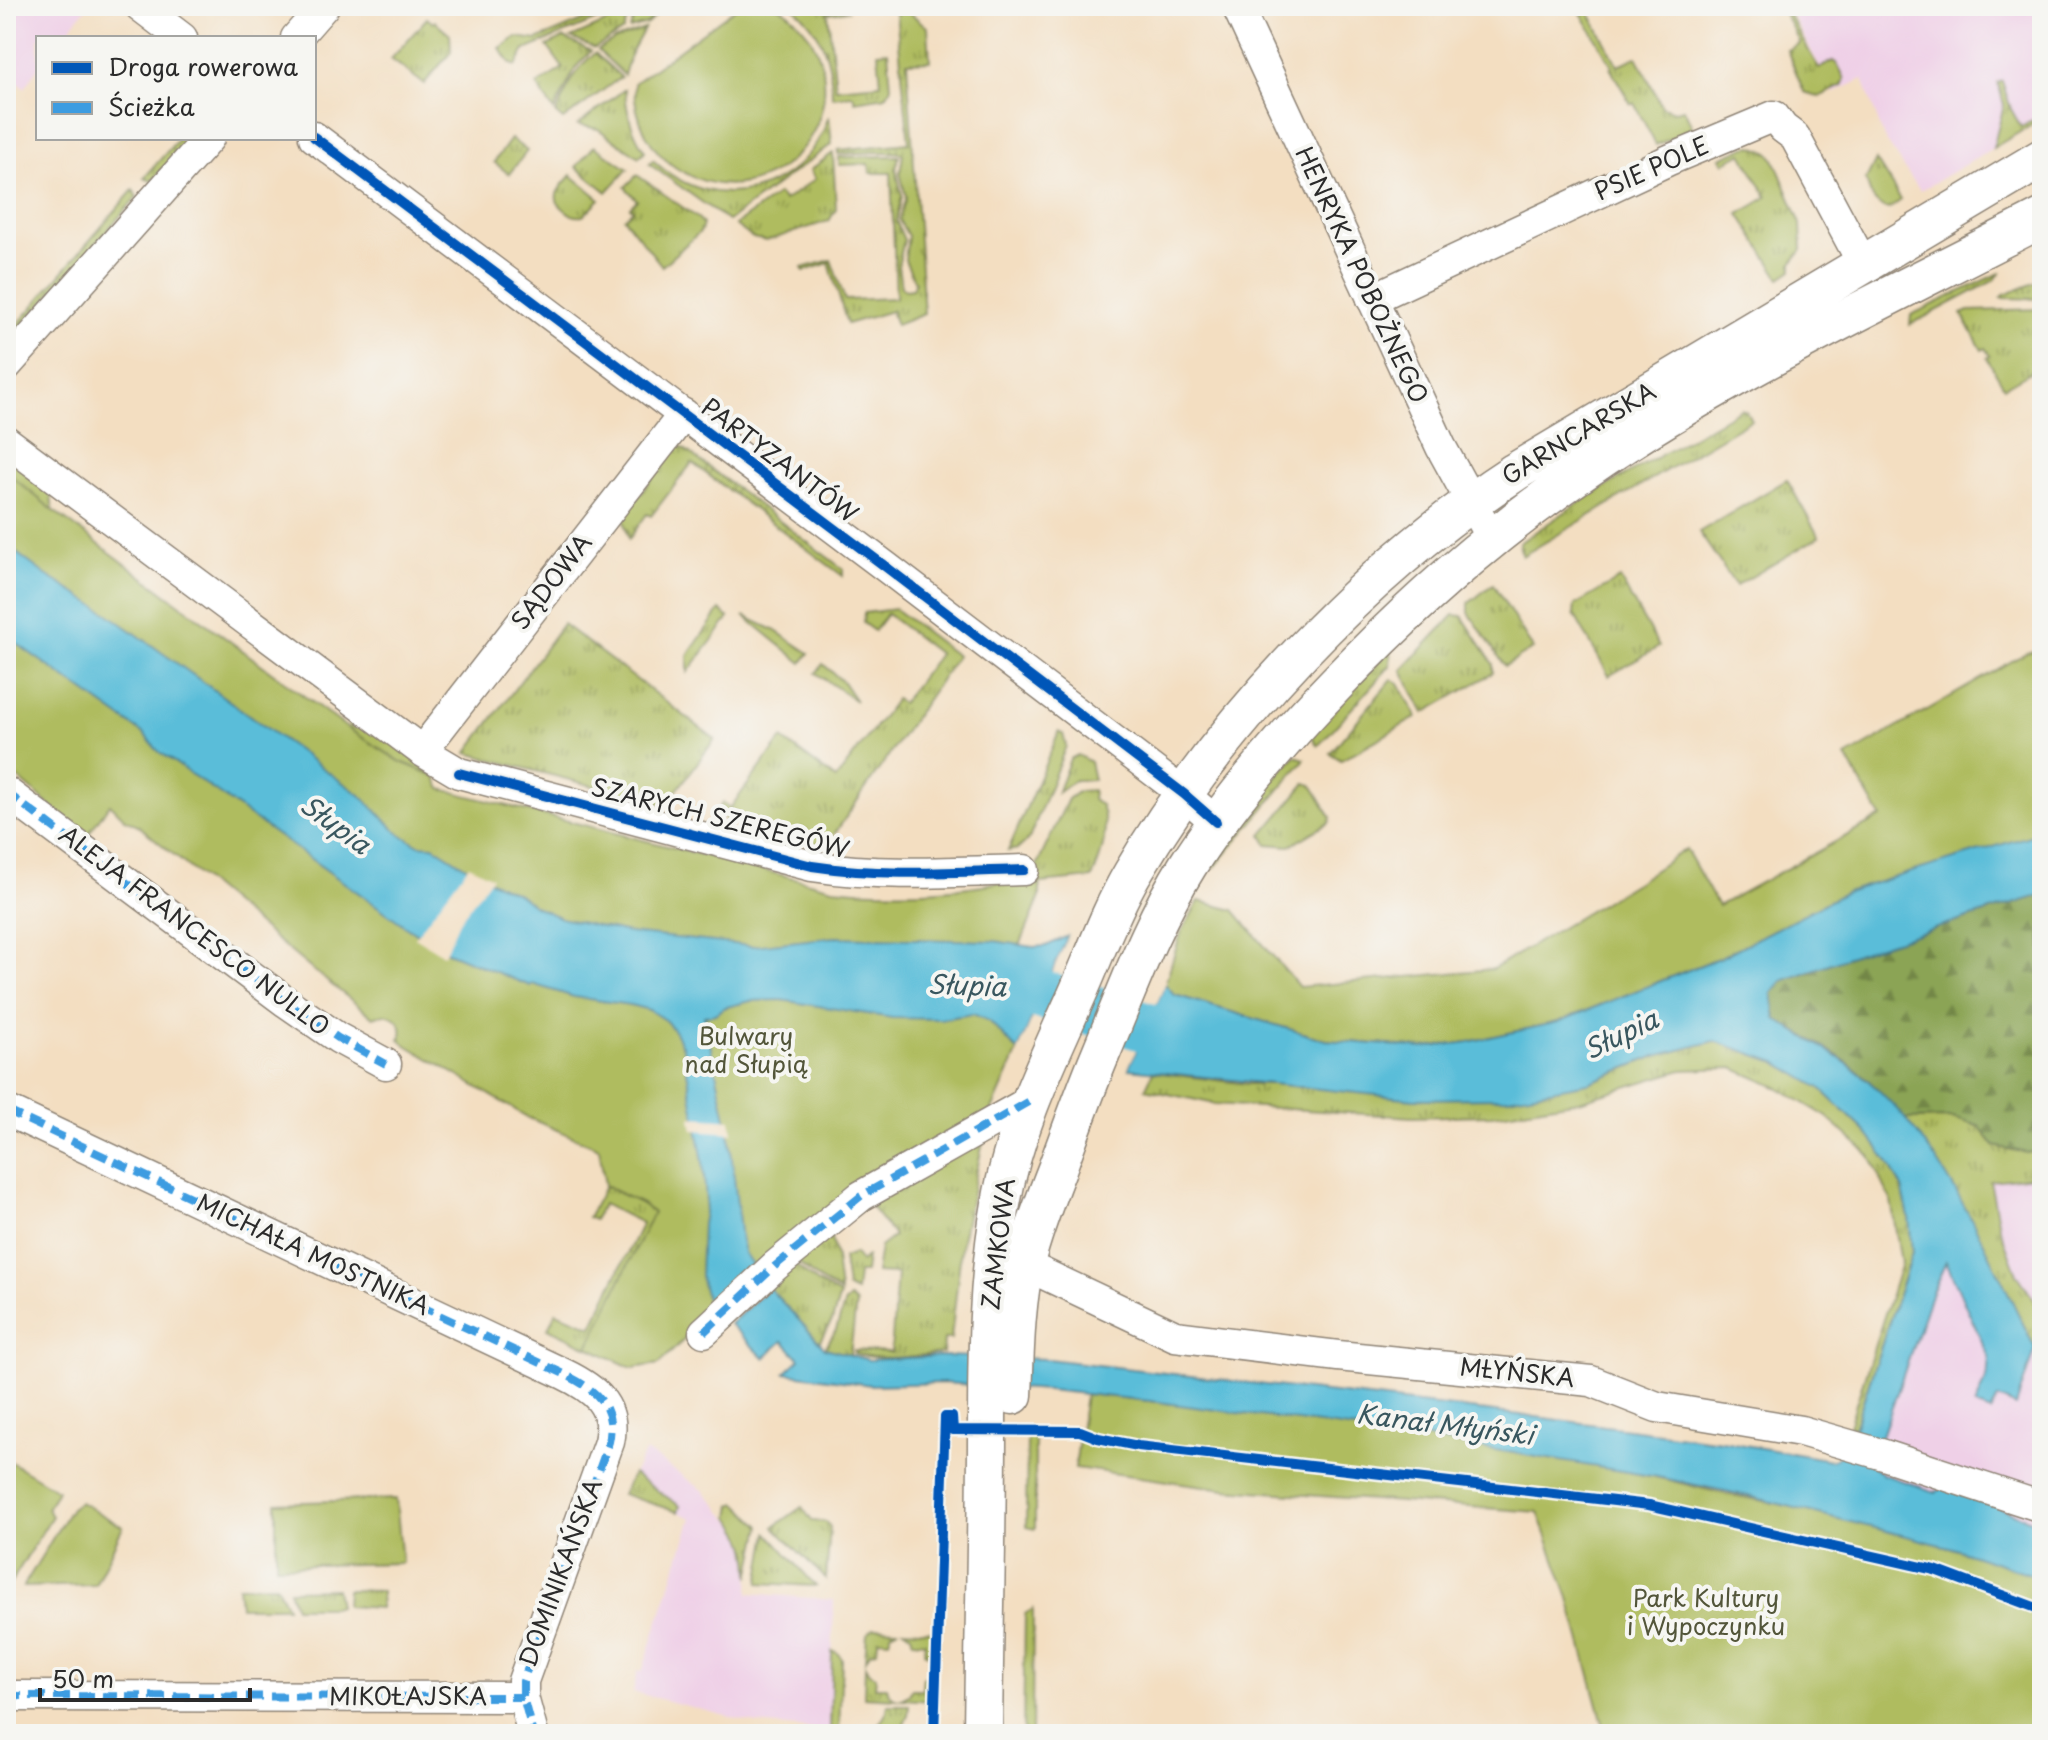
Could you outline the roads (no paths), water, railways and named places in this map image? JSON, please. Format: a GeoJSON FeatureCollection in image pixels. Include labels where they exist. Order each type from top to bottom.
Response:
{"type":"FeatureCollection","features":[{"type":"Feature","properties":{"kind":"main road","name":"GARNCARSKA"},"geometry":{"type":"LineString","coordinates":[[1184,794],[1219,748],[1305,650],[1359,595],[1469,502],[2042,158]]}},
{"type":"Feature","properties":{"kind":"main road","name":"GARNCARSKA"},"geometry":{"type":"LineString","coordinates":[[1216,822],[1293,729],[1368,650],[1492,540],[1583,471],[1822,329],[2042,218]]}},
{"type":"Feature","properties":{"kind":"main road"},"geometry":{"type":"LineString","coordinates":[[2002,238],[2042,244]]}},
{"type":"Feature","properties":{"kind":"main road","name":"ZAMKOWA"},"geometry":{"type":"LineString","coordinates":[[1008,1734],[1017,1317],[1001,1199],[1013,1149],[1036,1086],[1131,876],[1184,794]]}},
{"type":"Feature","properties":{"kind":"main road","name":"ZAMKOWA"},"geometry":{"type":"LineString","coordinates":[[983,1734],[989,1327],[1009,1257],[1040,1215],[1091,1078],[1155,924],[1216,822]]}},
{"type":"Feature","properties":{"kind":"street"},"geometry":{"type":"LineString","coordinates":[[140,6],[179,36]]}},
{"type":"Feature","properties":{"kind":"street"},"geometry":{"type":"LineString","coordinates":[[298,36],[324,6]]}},
{"type":"Feature","properties":{"kind":"street","name":"HENRYKA POBOŻNEGO"},"geometry":{"type":"LineString","coordinates":[[1237,6],[1372,299],[1469,502],[1492,540]]}},
{"type":"Feature","properties":{"kind":"street","name":"PSIE POLE"},"geometry":{"type":"LineString","coordinates":[[1372,299],[1669,160],[1774,116],[1795,137],[1863,264]]}},
{"type":"Feature","properties":{"kind":"street","name":"PARTYZANTÓW"},"geometry":{"type":"LineString","coordinates":[[316,138],[684,414],[1184,794],[1216,822]]}},
{"type":"Feature","properties":{"kind":"street"},"geometry":{"type":"LineString","coordinates":[[6,366],[207,140]]}},
{"type":"Feature","properties":{"kind":"street","name":"SĄDOWA"},"geometry":{"type":"LineString","coordinates":[[422,751],[684,414]]}},
{"type":"Feature","properties":{"kind":"street","name":"SZARYCH SZEREGÓW"},"geometry":{"type":"LineString","coordinates":[[6,441],[422,751],[459,773],[812,866],[857,873],[1024,870]]}},
{"type":"Feature","properties":{"kind":"street","name":"ALEJA FRANCESCO NULLO"},"geometry":{"type":"LineString","coordinates":[[6,792],[286,1002],[338,1038],[386,1064]]}},
{"type":"Feature","properties":{"kind":"street"},"geometry":{"type":"LineString","coordinates":[[704,1332],[775,1266],[861,1196],[1036,1086]]}},
{"type":"Feature","properties":{"kind":"street","name":"MICHAŁA MOSTNIKA"},"geometry":{"type":"LineString","coordinates":[[6,1110],[582,1383],[603,1400],[609,1413]]}},
{"type":"Feature","properties":{"kind":"street","name":"MŁYŃSKA"},"geometry":{"type":"LineString","coordinates":[[1009,1257],[1175,1336],[1591,1381],[1657,1407],[1792,1429],[1847,1444],[2042,1507]]}},
{"type":"Feature","properties":{"kind":"street","name":"DOMINIKAŃSKA"},"geometry":{"type":"LineString","coordinates":[[533,1734],[523,1697],[524,1677],[609,1442],[609,1413]]}},
{"type":"Feature","properties":{"kind":"street","name":"MIKOŁAJSKA"},"geometry":{"type":"LineString","coordinates":[[6,1696],[523,1697]]}},
{"type":"Feature","properties":{"kind":"water"},"geometry":{"type":"Polygon","coordinates":[[[6,545],[46,575],[107,613],[360,795],[400,834],[419,845],[433,846],[482,877],[561,918],[629,933],[752,946],[834,937],[994,941],[1034,947],[1046,946],[1068,936],[1018,1051],[989,1021],[973,1014],[941,1019],[892,1018],[781,1000],[751,1001],[704,1016],[729,1132],[741,1240],[745,1255],[756,1271],[714,1312],[707,1301],[700,1276],[706,1201],[703,1162],[683,1048],[666,1021],[649,1010],[630,1005],[574,997],[532,984],[530,986],[445,951],[157,750],[144,734],[6,636],[6,545]]]}},
{"type":"Feature","properties":{"kind":"water","name":"Kanał Młyński"},"geometry":{"type":"Polygon","coordinates":[[[2042,832],[2042,895],[1873,948],[1782,981],[1772,993],[1776,1019],[1858,1072],[1915,1131],[1961,1200],[2035,1348],[2016,1406],[1998,1398],[1991,1412],[1975,1406],[1987,1378],[1989,1357],[1946,1262],[1932,1292],[1872,1465],[1882,1474],[1936,1492],[1947,1485],[2042,1525],[2042,1578],[1949,1547],[1748,1496],[1657,1477],[1435,1440],[1048,1390],[943,1383],[871,1385],[785,1373],[800,1359],[783,1341],[764,1358],[730,1324],[769,1288],[825,1348],[869,1360],[943,1356],[1048,1359],[1722,1441],[1831,1460],[1845,1456],[1912,1253],[1909,1217],[1902,1188],[1887,1160],[1866,1132],[1820,1088],[1776,1062],[1715,1041],[1656,1056],[1588,1083],[1508,1098],[1414,1099],[1128,1069],[1165,984],[1175,995],[1326,1040],[1424,1048],[1468,1042],[1558,1022],[1721,957],[1846,892],[2042,832]]]}},
{"type":"Feature","properties":{"kind":"waterway","name":"Słupia"},"geometry":{"type":"LineString","coordinates":[[974,984],[1007,984],[1213,1048]]}},
{"type":"Feature","properties":{"kind":"park label","name":"Bulwary nad Słupią"},"geometry":{"type":"Point","coordinates":[746,1051]}},
{"type":"Feature","properties":{"kind":"park label","name":"Park Kultury i Wypoczynku"},"geometry":{"type":"Point","coordinates":[1706,1613]}}]}
